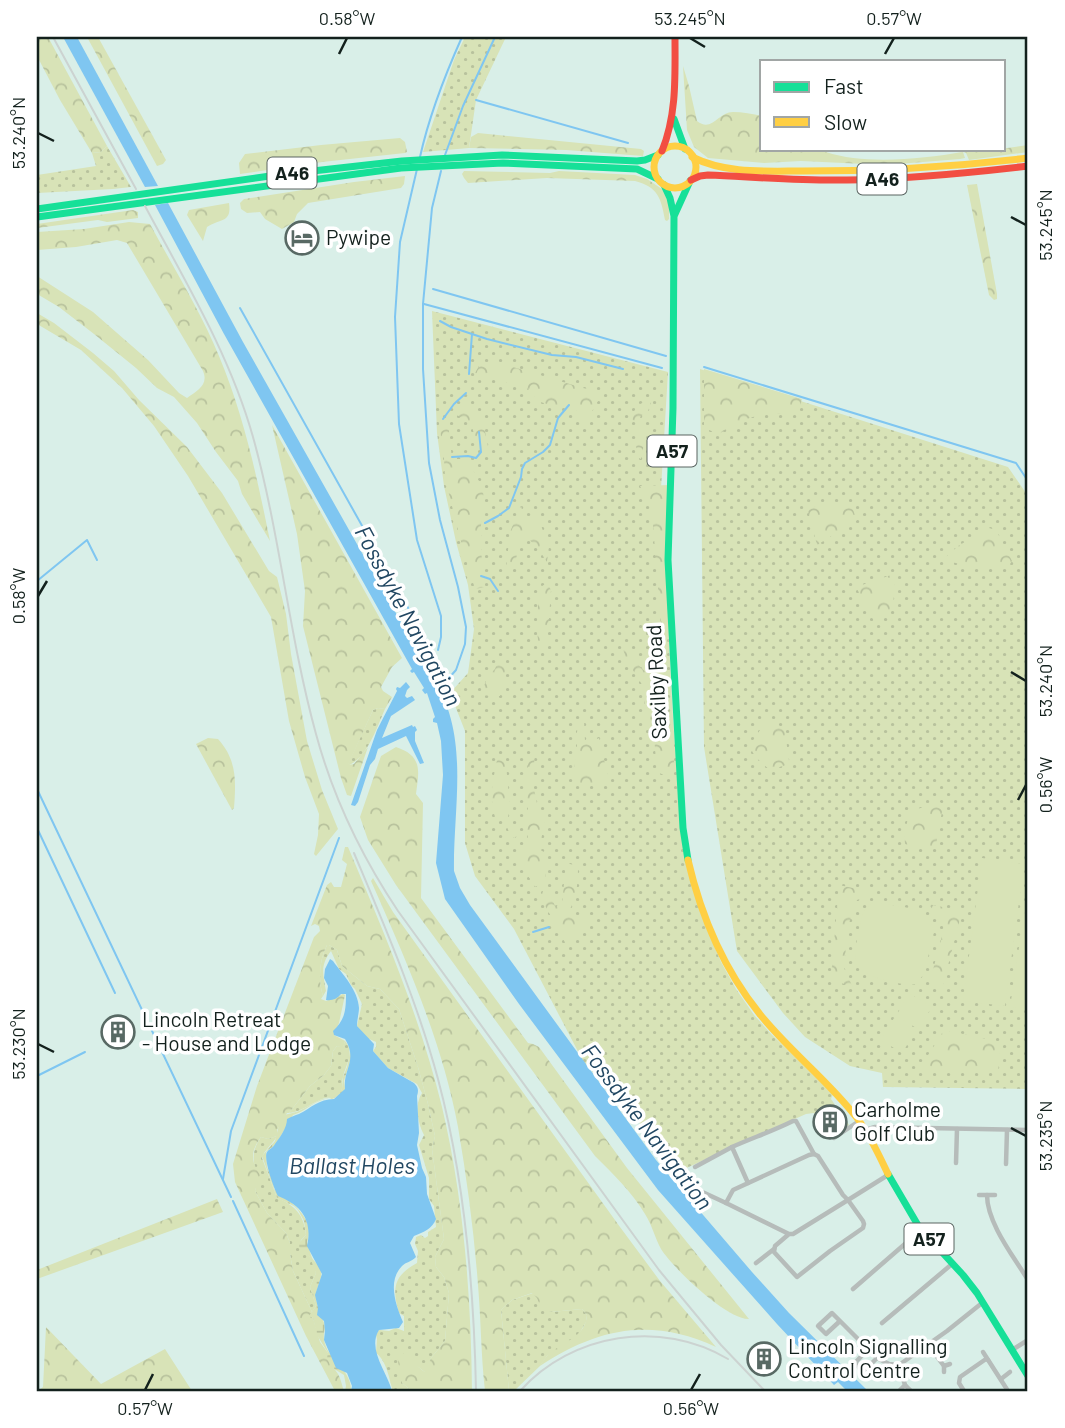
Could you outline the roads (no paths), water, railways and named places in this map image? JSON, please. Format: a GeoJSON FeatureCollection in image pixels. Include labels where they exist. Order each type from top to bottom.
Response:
{"type":"FeatureCollection","features":[{"type":"Feature","properties":{"kind":"main road"},"geometry":{"type":"LineString","coordinates":[[673,116],[680,139],[692,157],[695,168],[690,181],[677,188],[661,182],[655,173],[654,165],[669,134],[673,116],[674,37]]}},
{"type":"Feature","properties":{"kind":"main road"},"geometry":{"type":"LineString","coordinates":[[660,153],[673,147],[685,150]]}},
{"type":"Feature","properties":{"kind":"main road","name":"A46"},"geometry":{"type":"LineString","coordinates":[[37,217],[183,188],[336,167],[550,156],[636,161],[660,153]]}},
{"type":"Feature","properties":{"kind":"main road","name":"A46"},"geometry":{"type":"LineString","coordinates":[[692,157],[720,167],[848,172],[975,165],[1028,158]]}},
{"type":"Feature","properties":{"kind":"main road","name":"A46"},"geometry":{"type":"LineString","coordinates":[[464,160],[617,168],[643,171],[661,182]]}},
{"type":"Feature","properties":{"kind":"main road","name":"A46"},"geometry":{"type":"LineString","coordinates":[[37,209],[187,196],[402,165]]}},
{"type":"Feature","properties":{"kind":"main road","name":"A46"},"geometry":{"type":"LineString","coordinates":[[690,181],[708,175],[820,180],[881,179],[1028,166]]}},
{"type":"Feature","properties":{"kind":"main road","name":"Saxilby Road"},"geometry":{"type":"LineString","coordinates":[[674,216],[690,181]]}},
{"type":"Feature","properties":{"kind":"main road","name":"Saxilby Road"},"geometry":{"type":"LineString","coordinates":[[661,182],[670,198],[674,216],[673,408],[668,560],[685,849],[701,907],[733,979],[751,1006],[838,1095],[859,1121]]}},
{"type":"Feature","properties":{"kind":"main road","name":"A57"},"geometry":{"type":"LineString","coordinates":[[859,1121],[921,1230],[968,1281],[1028,1376]]}},
{"type":"Feature","properties":{"kind":"street"},"geometry":{"type":"LineString","coordinates":[[695,1167],[732,1147],[793,1121],[798,1123],[814,1154],[864,1224],[863,1228],[797,1277],[774,1249]]}},
{"type":"Feature","properties":{"kind":"street"},"geometry":{"type":"LineString","coordinates":[[834,1138],[859,1121]]}},
{"type":"Feature","properties":{"kind":"street"},"geometry":{"type":"LineString","coordinates":[[865,1130],[875,1127],[1028,1130]]}},
{"type":"Feature","properties":{"kind":"street"},"geometry":{"type":"LineString","coordinates":[[956,1163],[957,1129]]}},
{"type":"Feature","properties":{"kind":"street"},"geometry":{"type":"LineString","coordinates":[[1006,1164],[1007,1130]]}},
{"type":"Feature","properties":{"kind":"street"},"geometry":{"type":"LineString","coordinates":[[732,1147],[748,1183]]}},
{"type":"Feature","properties":{"kind":"street"},"geometry":{"type":"LineString","coordinates":[[726,1203],[733,1190],[814,1154]]}},
{"type":"Feature","properties":{"kind":"street"},"geometry":{"type":"LineString","coordinates":[[756,1263],[789,1234],[888,1175]]}},
{"type":"Feature","properties":{"kind":"street"},"geometry":{"type":"LineString","coordinates":[[696,1189],[789,1234]]}},
{"type":"Feature","properties":{"kind":"street"},"geometry":{"type":"LineString","coordinates":[[979,1195],[995,1195]]}},
{"type":"Feature","properties":{"kind":"street"},"geometry":{"type":"LineString","coordinates":[[987,1195],[994,1222],[1028,1280]]}},
{"type":"Feature","properties":{"kind":"street"},"geometry":{"type":"LineString","coordinates":[[853,1289],[921,1230]]}},
{"type":"Feature","properties":{"kind":"street"},"geometry":{"type":"LineString","coordinates":[[882,1323],[952,1264]]}},
{"type":"Feature","properties":{"kind":"street"},"geometry":{"type":"LineString","coordinates":[[840,1321],[826,1334],[818,1326],[832,1313],[840,1321],[868,1349],[877,1358],[889,1364],[899,1364],[982,1303]]}},
{"type":"Feature","properties":{"kind":"street"},"geometry":{"type":"LineString","coordinates":[[1012,1350],[1028,1340]]}},
{"type":"Feature","properties":{"kind":"street"},"geometry":{"type":"LineString","coordinates":[[928,1345],[944,1369],[950,1364]]}},
{"type":"Feature","properties":{"kind":"street"},"geometry":{"type":"LineString","coordinates":[[868,1349],[855,1363],[863,1372],[877,1358]]}},
{"type":"Feature","properties":{"kind":"street"},"geometry":{"type":"LineString","coordinates":[[983,1352],[1009,1391]]}},
{"type":"Feature","properties":{"kind":"street"},"geometry":{"type":"LineString","coordinates":[[964,1391],[959,1383],[960,1377],[985,1359],[988,1360]]}},
{"type":"Feature","properties":{"kind":"street"},"geometry":{"type":"LineString","coordinates":[[899,1364],[905,1385],[911,1391]]}},
{"type":"Feature","properties":{"kind":"street"},"geometry":{"type":"LineString","coordinates":[[1000,1379],[1010,1372]]}},
{"type":"Feature","properties":{"kind":"street"},"geometry":{"type":"LineString","coordinates":[[899,1391],[905,1385]]}},
{"type":"Feature","properties":{"kind":"water"},"geometry":{"type":"Polygon","coordinates":[[[63,37],[77,37],[158,186],[145,187],[63,37]]]}},
{"type":"Feature","properties":{"kind":"water"},"geometry":{"type":"Polygon","coordinates":[[[168,203],[444,699],[456,746],[454,871],[470,905],[656,1160],[789,1313],[868,1391],[847,1391],[838,1382],[834,1385],[658,1190],[519,1004],[445,899],[436,863],[443,775],[441,741],[437,723],[433,722],[435,717],[427,693],[422,690],[424,688],[414,672],[410,671],[412,669],[224,334],[155,205],[168,203]]]}},
{"type":"Feature","properties":{"kind":"water"},"geometry":{"type":"Polygon","coordinates":[[[406,682],[410,687],[405,696],[412,696],[415,700],[391,716],[382,738],[415,726],[415,741],[424,763],[420,764],[406,736],[378,749],[358,802],[355,806],[351,805],[377,730],[397,687],[400,688],[406,682]]]}},
{"type":"Feature","properties":{"kind":"water","name":"Ballast Holes"},"geometry":{"type":"Polygon","coordinates":[[[330,959],[356,995],[359,1008],[357,1026],[374,1044],[373,1051],[388,1068],[414,1083],[418,1090],[417,1145],[426,1177],[427,1194],[436,1219],[430,1228],[414,1236],[410,1243],[416,1257],[397,1272],[394,1286],[403,1322],[399,1328],[379,1330],[376,1337],[379,1360],[392,1391],[351,1391],[347,1373],[336,1368],[324,1340],[324,1321],[317,1315],[315,1295],[322,1274],[307,1246],[307,1221],[299,1209],[278,1196],[266,1160],[267,1152],[281,1135],[287,1119],[319,1102],[334,1099],[345,1089],[350,1059],[349,1047],[345,1039],[334,1035],[333,1031],[344,1014],[346,994],[326,1000],[328,986],[324,978],[330,959]]]}},
{"type":"Feature","properties":{"kind":"waterway"},"geometry":{"type":"LineString","coordinates":[[420,157],[438,96],[462,37]]}},
{"type":"Feature","properties":{"kind":"waterway"},"geometry":{"type":"LineString","coordinates":[[445,155],[463,106],[495,37]]}},
{"type":"Feature","properties":{"kind":"waterway"},"geometry":{"type":"LineString","coordinates":[[476,100],[628,143]]}},
{"type":"Feature","properties":{"kind":"waterway","name":"Fossdyke Navigation"},"geometry":{"type":"LineString","coordinates":[[417,169],[400,242],[395,317],[399,424],[417,540],[441,616],[438,650]]}},
{"type":"Feature","properties":{"kind":"waterway","name":"Fossdyke Navigation"},"geometry":{"type":"LineString","coordinates":[[434,685],[448,679],[456,670],[465,644],[466,627],[429,463],[423,369],[423,304],[432,208],[441,171]]}},
{"type":"Feature","properties":{"kind":"waterway"},"geometry":{"type":"LineString","coordinates":[[433,289],[666,356]]}},
{"type":"Feature","properties":{"kind":"waterway"},"geometry":{"type":"LineString","coordinates":[[424,304],[662,368]]}},
{"type":"Feature","properties":{"kind":"waterway","name":"Fossdyke Navigation"},"geometry":{"type":"LineString","coordinates":[[240,308],[430,647]]}},
{"type":"Feature","properties":{"kind":"waterway"},"geometry":{"type":"LineString","coordinates":[[440,321],[487,339],[623,369]]}},
{"type":"Feature","properties":{"kind":"waterway"},"geometry":{"type":"LineString","coordinates":[[469,374],[472,334]]}},
{"type":"Feature","properties":{"kind":"waterway"},"geometry":{"type":"LineString","coordinates":[[704,367],[1016,463],[1028,481]]}},
{"type":"Feature","properties":{"kind":"waterway"},"geometry":{"type":"LineString","coordinates":[[443,419],[466,393]]}},
{"type":"Feature","properties":{"kind":"waterway"},"geometry":{"type":"LineString","coordinates":[[485,523],[509,508],[525,463],[550,445],[558,418],[569,405]]}},
{"type":"Feature","properties":{"kind":"waterway"},"geometry":{"type":"LineString","coordinates":[[452,457],[476,458],[481,452],[479,432]]}},
{"type":"Feature","properties":{"kind":"waterway"},"geometry":{"type":"LineString","coordinates":[[37,581],[87,540],[97,560]]}},
{"type":"Feature","properties":{"kind":"waterway"},"geometry":{"type":"LineString","coordinates":[[481,576],[490,579],[498,591]]}},
{"type":"Feature","properties":{"kind":"waterway"},"geometry":{"type":"LineString","coordinates":[[37,789],[231,1197]]}},
{"type":"Feature","properties":{"kind":"waterway"},"geometry":{"type":"LineString","coordinates":[[37,828],[115,993]]}},
{"type":"Feature","properties":{"kind":"waterway"},"geometry":{"type":"LineString","coordinates":[[223,1179],[231,1131],[339,838]]}},
{"type":"Feature","properties":{"kind":"waterway"},"geometry":{"type":"LineString","coordinates":[[533,932],[549,927]]}},
{"type":"Feature","properties":{"kind":"waterway"},"geometry":{"type":"LineString","coordinates":[[37,1076],[85,1052]]}},
{"type":"Feature","properties":{"kind":"waterway"},"geometry":{"type":"LineString","coordinates":[[233,1201],[304,1356]]}},
{"type":"Feature","properties":{"kind":"railway"},"geometry":{"type":"LineString","coordinates":[[53,37],[136,189]]}},
{"type":"Feature","properties":{"kind":"railway"},"geometry":{"type":"LineString","coordinates":[[145,206],[205,319],[243,407],[262,474],[316,734],[331,781],[361,848],[398,911],[659,1270],[721,1345],[765,1391]]}},
{"type":"Feature","properties":{"kind":"railway"},"geometry":{"type":"LineString","coordinates":[[354,853],[410,993],[430,1050],[447,1117],[466,1234],[476,1391]]}},
{"type":"Feature","properties":{"kind":"railway"},"geometry":{"type":"LineString","coordinates":[[520,1391],[541,1371],[565,1356],[618,1338],[646,1336],[675,1339],[728,1359]]}},
{"type":"Feature","properties":{"kind":"place","name":"Pywipe"},"geometry":{"type":"Point","coordinates":[302,238]}},
{"type":"Feature","properties":{"kind":"place","name":"Lincoln Retreat - House and Lodge"},"geometry":{"type":"Point","coordinates":[118,1032]}},
{"type":"Feature","properties":{"kind":"place","name":"Carholme Golf Club"},"geometry":{"type":"Point","coordinates":[830,1122]}},
{"type":"Feature","properties":{"kind":"place","name":"Lincoln Signalling Control Centre"},"geometry":{"type":"Point","coordinates":[764,1359]}}]}
